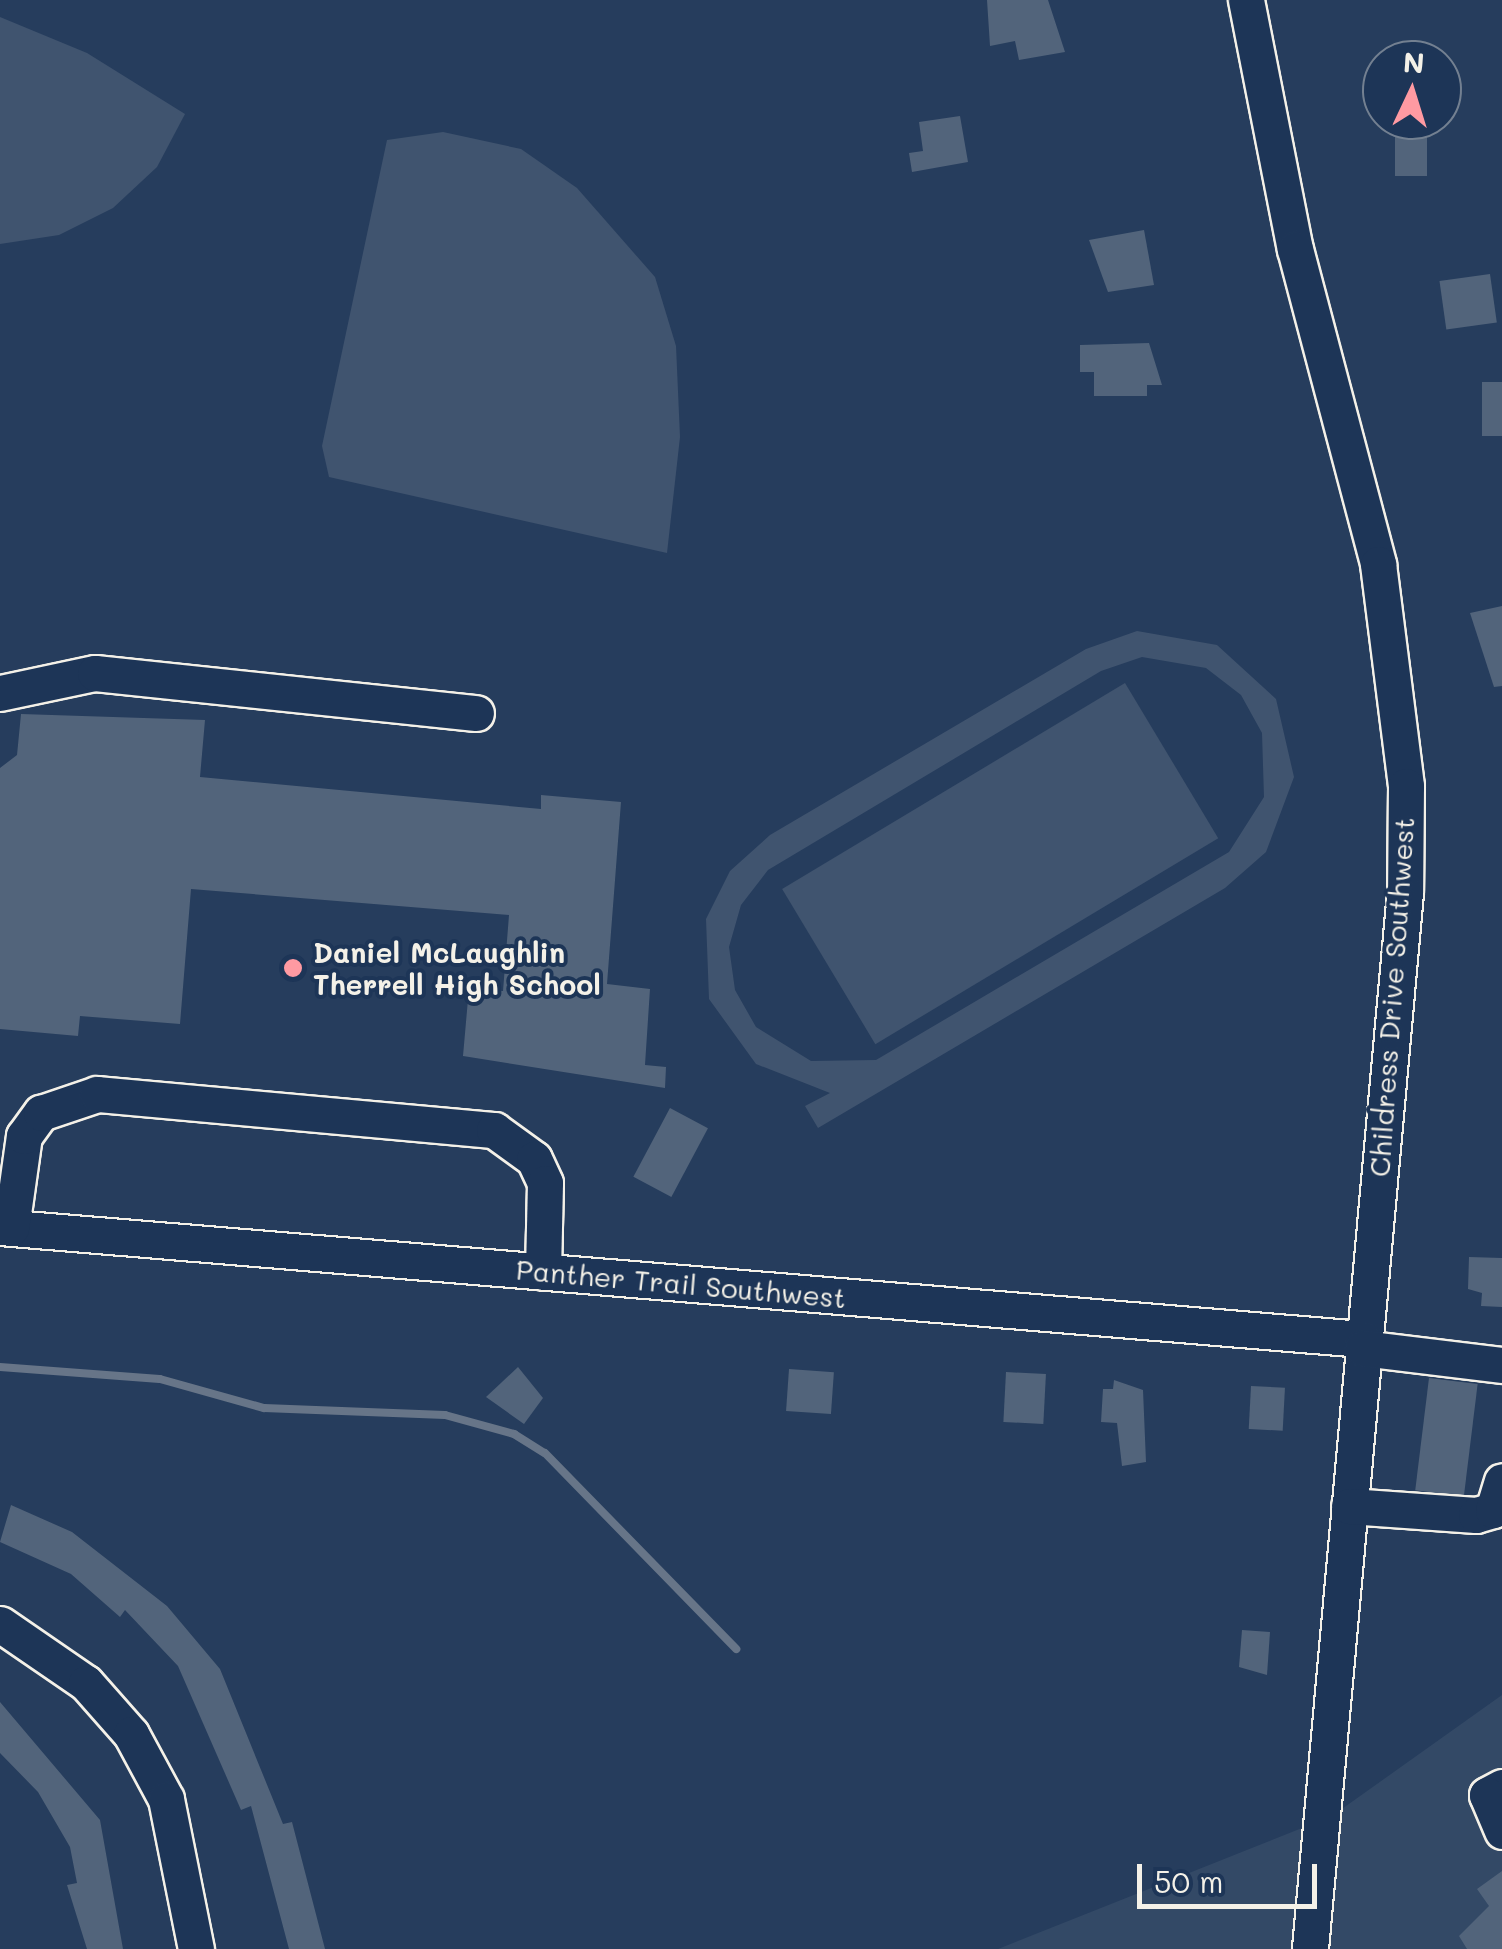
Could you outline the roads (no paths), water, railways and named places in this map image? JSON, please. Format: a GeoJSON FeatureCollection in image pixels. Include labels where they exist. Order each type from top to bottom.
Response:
{"type":"FeatureCollection","features":[{"type":"Feature","properties":{"kind":"street","name":"Childress Drive Southwest"},"geometry":{"type":"LineString","coordinates":[[1246,0],[1397,676],[1405,892],[1310,1949]]}},
{"type":"Feature","properties":{"kind":"street"},"geometry":{"type":"LineString","coordinates":[[0,693],[95,672],[476,713]]}},
{"type":"Feature","properties":{"kind":"street"},"geometry":{"type":"LineString","coordinates":[[6,1227],[22,1142],[41,1113],[74,1098],[116,1095],[494,1130],[534,1159],[545,1183],[543,1272]]}},
{"type":"Feature","properties":{"kind":"street","name":"Panther Trail Southwest"},"geometry":{"type":"LineString","coordinates":[[6,1227],[1362,1344],[1502,1366]]}},
{"type":"Feature","properties":{"kind":"street"},"geometry":{"type":"LineString","coordinates":[[1348,1506],[1476,1514],[1493,1510],[1502,1481]]}},
{"type":"Feature","properties":{"kind":"street"},"geometry":{"type":"LineString","coordinates":[[0,1624],[86,1683],[131,1734],[166,1799],[196,1949]]}},
{"type":"Feature","properties":{"kind":"street"},"geometry":{"type":"LineString","coordinates":[[1502,1787],[1487,1795],[1502,1830]]}},
{"type":"Feature","properties":{"kind":"waterway"},"geometry":{"type":"LineString","coordinates":[[0,1367],[160,1379],[264,1408],[445,1415],[514,1434],[545,1453],[736,1649]]}},
{"type":"Feature","properties":{"kind":"place","name":"Daniel McLaughlin Therrell High School"},"geometry":{"type":"Point","coordinates":[293,968]}}]}
